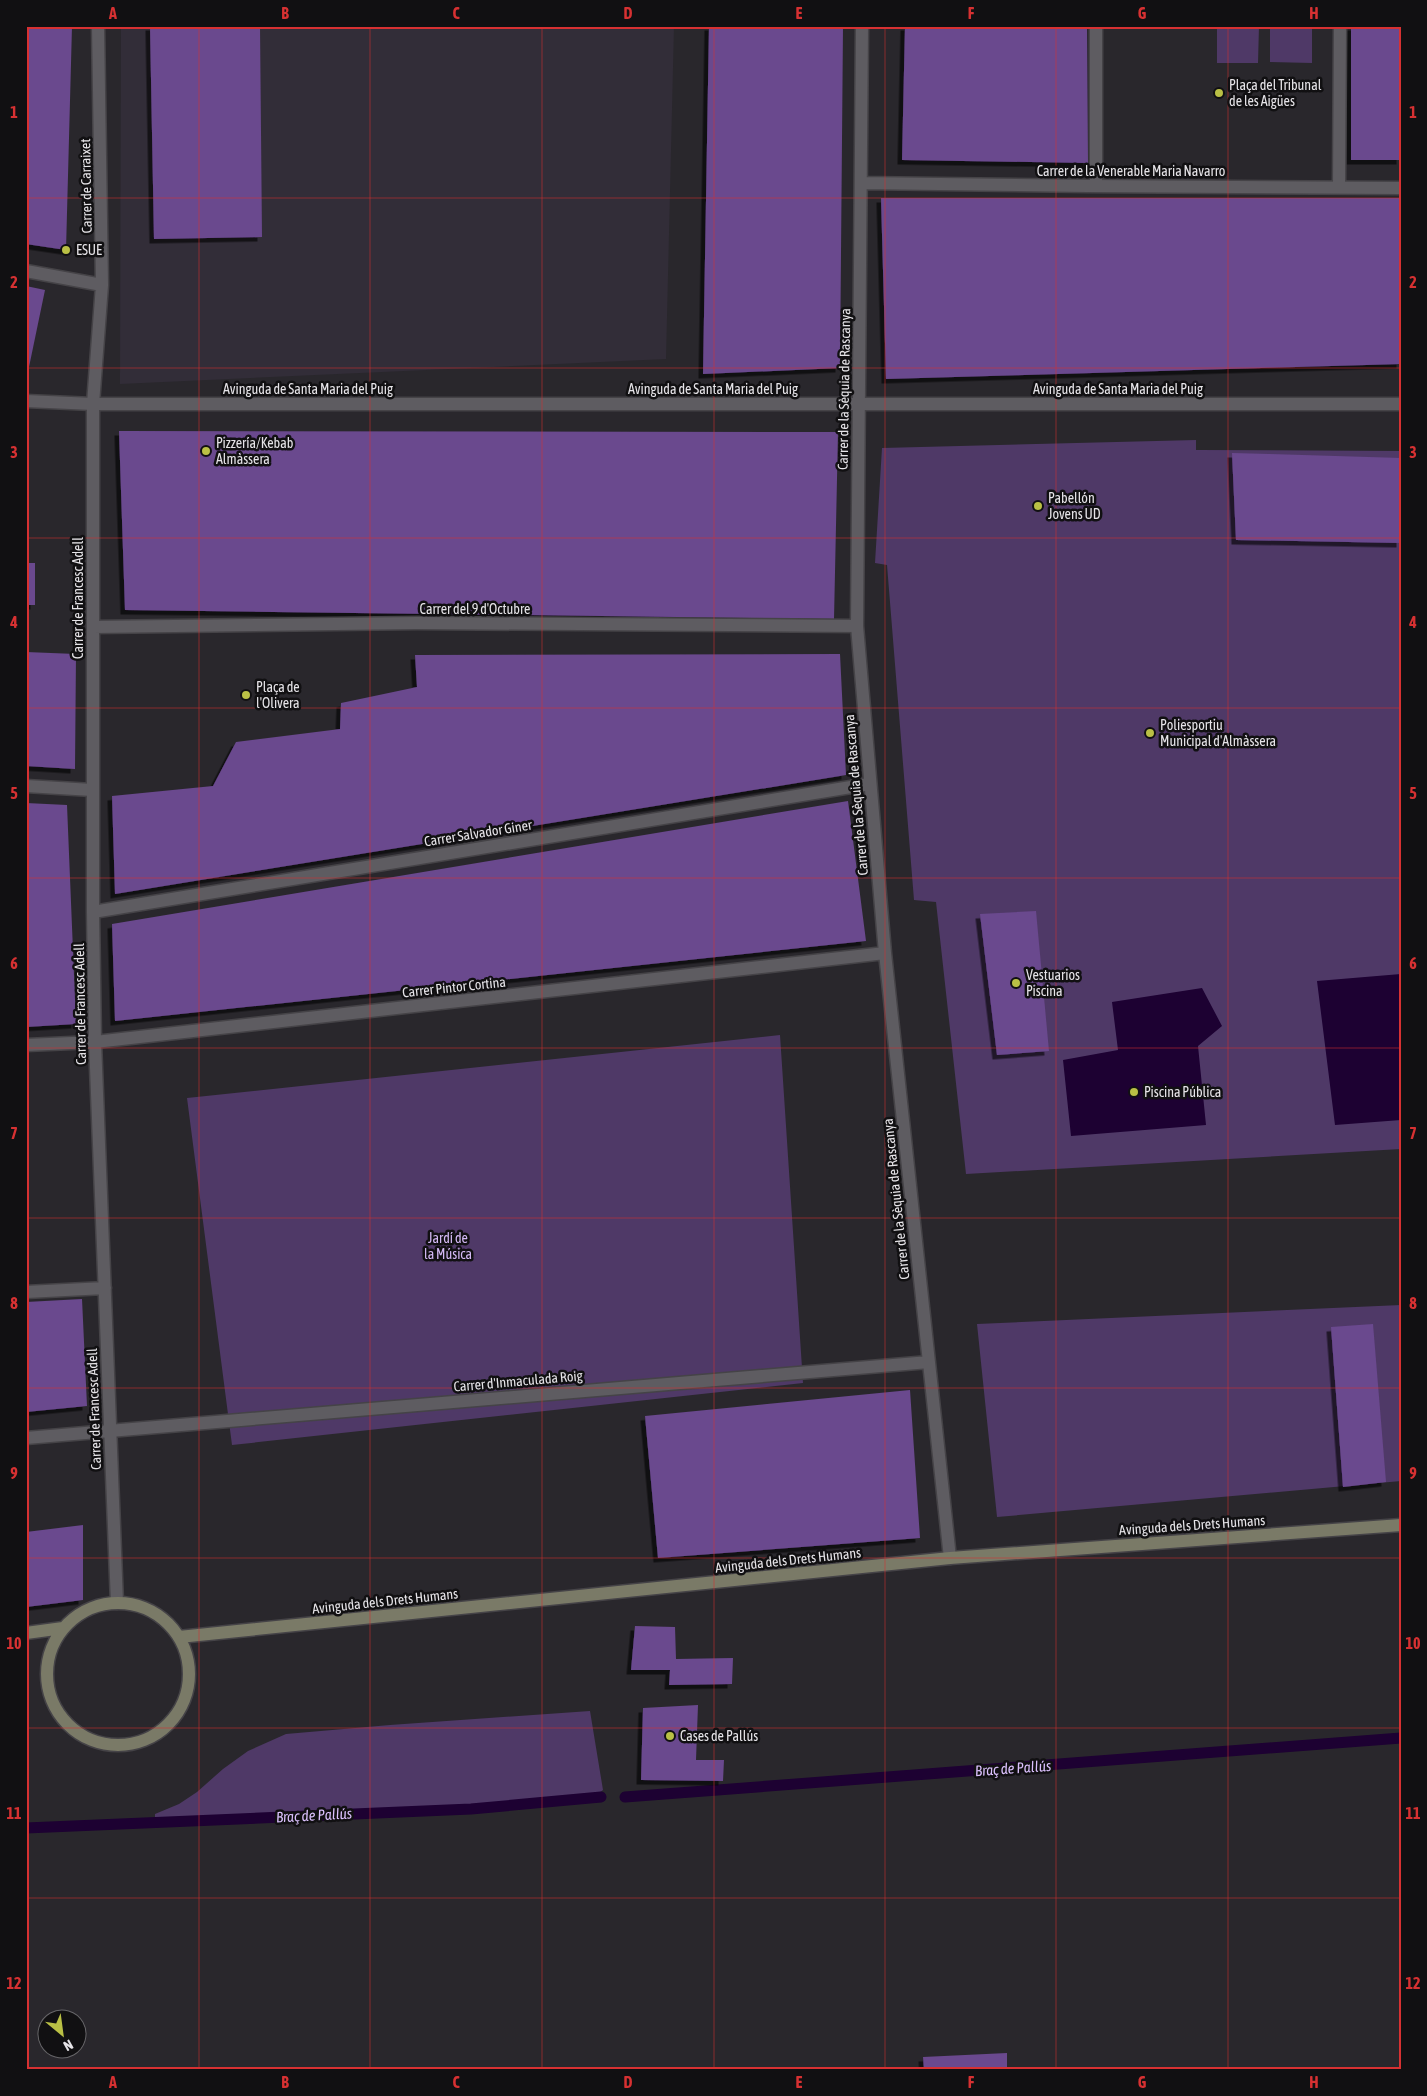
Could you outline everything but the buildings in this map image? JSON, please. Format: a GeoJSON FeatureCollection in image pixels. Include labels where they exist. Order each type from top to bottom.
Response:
{"type":"FeatureCollection","features":[{"type":"Feature","properties":{"kind":"street","name":"Carrer de Carraixet"},"geometry":{"type":"LineString","coordinates":[[93,404],[102,285],[98,26]]}},
{"type":"Feature","properties":{"kind":"street","name":"Carrer de la Sèquia de Rascanya"},"geometry":{"type":"LineString","coordinates":[[862,26],[857,626],[885,954],[950,1558]]}},
{"type":"Feature","properties":{"kind":"street"},"geometry":{"type":"LineString","coordinates":[[1096,26],[1096,186]]}},
{"type":"Feature","properties":{"kind":"street"},"geometry":{"type":"LineString","coordinates":[[1339,187],[1340,26]]}},
{"type":"Feature","properties":{"kind":"street","name":"Carrer de la Venerable Maria Navarro"},"geometry":{"type":"LineString","coordinates":[[861,183],[1401,188]]}},
{"type":"Feature","properties":{"kind":"street"},"geometry":{"type":"LineString","coordinates":[[26,271],[102,285]]}},
{"type":"Feature","properties":{"kind":"street","name":"Avinguda de Santa Maria del Puig"},"geometry":{"type":"LineString","coordinates":[[26,401],[93,404],[1401,404]]}},
{"type":"Feature","properties":{"kind":"street","name":"Carrer de Francesc Adell"},"geometry":{"type":"LineString","coordinates":[[93,404],[92,790],[95,1042],[117,1603]]}},
{"type":"Feature","properties":{"kind":"street","name":"Carrer del 9 d'Octubre"},"geometry":{"type":"LineString","coordinates":[[93,627],[416,623],[857,626]]}},
{"type":"Feature","properties":{"kind":"street","name":"Carrer Salvador Giner"},"geometry":{"type":"LineString","coordinates":[[93,912],[869,784]]}},
{"type":"Feature","properties":{"kind":"street"},"geometry":{"type":"LineString","coordinates":[[26,786],[92,790]]}},
{"type":"Feature","properties":{"kind":"street","name":"Carrer Pintor Cortina"},"geometry":{"type":"LineString","coordinates":[[26,1045],[95,1042],[885,954]]}},
{"type":"Feature","properties":{"kind":"street"},"geometry":{"type":"LineString","coordinates":[[26,1292],[105,1288]]}},
{"type":"Feature","properties":{"kind":"street","name":"Carrer d'Inmaculada Roig"},"geometry":{"type":"LineString","coordinates":[[26,1438],[929,1362]]}},
{"type":"Feature","properties":{"kind":"street","name":"Avinguda dels Drets Humans"},"geometry":{"type":"LineString","coordinates":[[179,1637],[950,1558],[1401,1525]]}},
{"type":"Feature","properties":{"kind":"street"},"geometry":{"type":"LineString","coordinates":[[117,1603],[154,1612],[168,1623],[179,1637],[188,1659],[189,1683],[182,1706],[168,1726],[148,1740],[125,1746],[101,1744],[78,1734],[61,1718],[50,1696],[46,1672],[51,1649],[64,1628],[79,1615],[97,1606],[117,1603]]}},
{"type":"Feature","properties":{"kind":"street"},"geometry":{"type":"LineString","coordinates":[[26,1633],[64,1628]]}},
{"type":"Feature","properties":{"kind":"shaded area"},"geometry":{"type":"Polygon","coordinates":[[[121,26],[674,26],[666,359],[120,384],[121,26]]]}},
{"type":"Feature","properties":{"kind":"shaded area"},"geometry":{"type":"Polygon","coordinates":[[[1401,974],[1401,1120],[1335,1125],[1317,981],[1401,974]]]}},
{"type":"Feature","properties":{"kind":"shaded area","name":"Piscina Pública"},"geometry":{"type":"Polygon","coordinates":[[[1202,988],[1222,1026],[1198,1046],[1206,1125],[1071,1136],[1063,1060],[1118,1050],[1112,1002],[1202,988]]]}},
{"type":"Feature","properties":{"kind":"green space"},"geometry":{"type":"Polygon","coordinates":[[[1217,26],[1259,26],[1258,63],[1217,63],[1217,26]]]}},
{"type":"Feature","properties":{"kind":"green space"},"geometry":{"type":"Polygon","coordinates":[[[1270,26],[1312,26],[1312,63],[1270,62],[1270,26]]]}},
{"type":"Feature","properties":{"kind":"green space","name":"Poliesportiu Municipal d'Almàssera"},"geometry":{"type":"Polygon","coordinates":[[[1196,440],[1196,450],[1401,451],[1401,1149],[966,1174],[936,902],[914,900],[887,565],[875,563],[882,448],[1196,440]]]}},
{"type":"Feature","properties":{"kind":"green space","name":"Jardí de la Música"},"geometry":{"type":"Polygon","coordinates":[[[780,1035],[803,1383],[232,1445],[187,1098],[780,1035]]]}},
{"type":"Feature","properties":{"kind":"green space"},"geometry":{"type":"Polygon","coordinates":[[[1401,1305],[1401,1481],[997,1517],[977,1324],[1401,1305]]]}},
{"type":"Feature","properties":{"kind":"green space"},"geometry":{"type":"Polygon","coordinates":[[[590,1711],[603,1790],[599,1793],[466,1806],[155,1820],[155,1814],[179,1804],[197,1792],[223,1769],[248,1751],[286,1734],[590,1711]]]}},
{"type":"Feature","properties":{"kind":"waterway","name":"Braç de Pallús"},"geometry":{"type":"LineString","coordinates":[[625,1797],[1401,1738]]}},
{"type":"Feature","properties":{"kind":"waterway","name":"Braç de Pallús"},"geometry":{"type":"LineString","coordinates":[[26,1828],[471,1809],[601,1797]]}},
{"type":"Feature","properties":{"kind":"place","name":"Plaça del Tribunal de les Aigües"},"geometry":{"type":"Point","coordinates":[1219,93]}},
{"type":"Feature","properties":{"kind":"place","name":"ESUE"},"geometry":{"type":"Point","coordinates":[66,250]}},
{"type":"Feature","properties":{"kind":"place","name":"Pizzería/Kebab Almàssera"},"geometry":{"type":"Point","coordinates":[206,451]}},
{"type":"Feature","properties":{"kind":"place","name":"Pabellón Jovens UD"},"geometry":{"type":"Point","coordinates":[1038,506]}},
{"type":"Feature","properties":{"kind":"place","name":"Plaça de l'Olivera"},"geometry":{"type":"Point","coordinates":[246,695]}},
{"type":"Feature","properties":{"kind":"place","name":"Poliesportiu Municipal d'Almàssera"},"geometry":{"type":"Point","coordinates":[1150,733]}},
{"type":"Feature","properties":{"kind":"place","name":"Vestuarios Piscina"},"geometry":{"type":"Point","coordinates":[1016,983]}},
{"type":"Feature","properties":{"kind":"place","name":"Piscina Pública"},"geometry":{"type":"Point","coordinates":[1134,1092]}},
{"type":"Feature","properties":{"kind":"place","name":"Cases de Pallús"},"geometry":{"type":"Point","coordinates":[670,1736]}}]}
